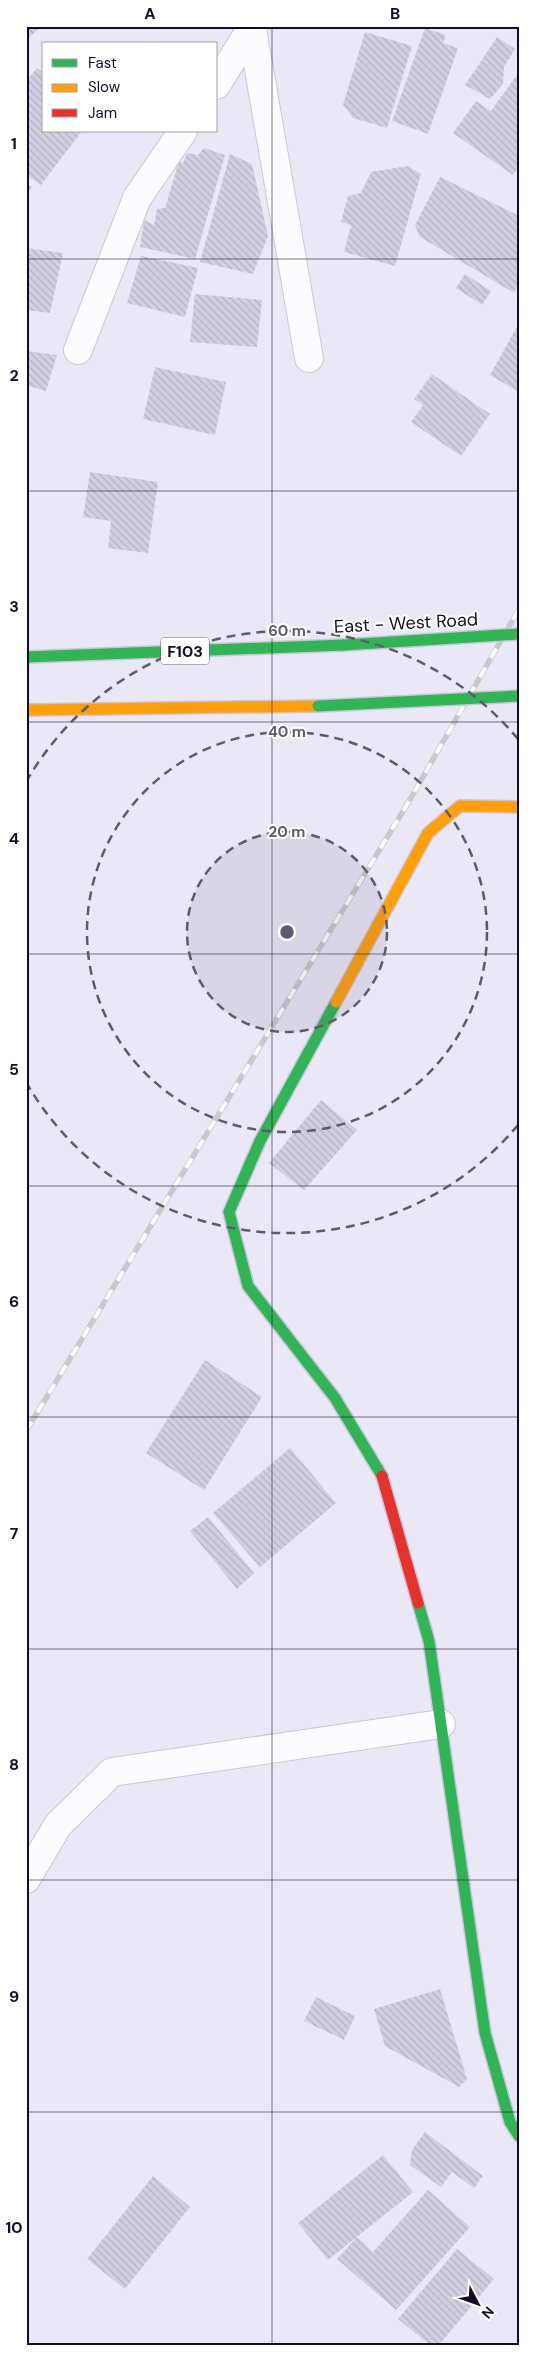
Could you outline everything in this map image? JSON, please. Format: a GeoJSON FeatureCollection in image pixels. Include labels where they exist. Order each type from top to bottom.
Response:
{"type":"FeatureCollection","features":[{"type":"Feature","properties":{"kind":"street"},"geometry":{"type":"LineString","coordinates":[[218,82],[252,28]]}},
{"type":"Feature","properties":{"kind":"street"},"geometry":{"type":"LineString","coordinates":[[252,28],[309,358]]}},
{"type":"Feature","properties":{"kind":"street"},"geometry":{"type":"LineString","coordinates":[[78,350],[137,198],[182,132]]}},
{"type":"Feature","properties":{"kind":"street","name":"East - West Road"},"geometry":{"type":"LineString","coordinates":[[26,657],[344,645],[519,634]]}},
{"type":"Feature","properties":{"kind":"street"},"geometry":{"type":"LineString","coordinates":[[26,710],[318,706],[519,696]]}},
{"type":"Feature","properties":{"kind":"street"},"geometry":{"type":"LineString","coordinates":[[519,808],[460,806],[428,833],[260,1141],[229,1212],[248,1286],[335,1398],[383,1478],[429,1641],[485,2033],[510,2122],[519,2136]]}},
{"type":"Feature","properties":{"kind":"street"},"geometry":{"type":"LineString","coordinates":[[26,1879],[58,1825],[112,1772],[441,1724]]}},
{"type":"Feature","properties":{"kind":"building"},"geometry":{"type":"Polygon","coordinates":[[[26,26],[42,26],[26,40],[26,26]]]}},
{"type":"Feature","properties":{"kind":"building"},"geometry":{"type":"Polygon","coordinates":[[[425,28],[446,35],[443,43],[458,48],[428,134],[392,121],[425,28]]]}},
{"type":"Feature","properties":{"kind":"building"},"geometry":{"type":"Polygon","coordinates":[[[365,32],[412,46],[387,128],[353,118],[343,105],[365,32]]]}},
{"type":"Feature","properties":{"kind":"building"},"geometry":{"type":"Polygon","coordinates":[[[497,37],[515,49],[504,67],[503,84],[490,99],[465,85],[497,37]]]}},
{"type":"Feature","properties":{"kind":"building"},"geometry":{"type":"Polygon","coordinates":[[[37,68],[42,72],[42,132],[81,132],[41,185],[26,175],[26,82],[37,68]]]}},
{"type":"Feature","properties":{"kind":"building"},"geometry":{"type":"Polygon","coordinates":[[[519,72],[519,166],[513,175],[453,133],[476,101],[491,111],[519,72]]]}},
{"type":"Feature","properties":{"kind":"building"},"geometry":{"type":"Polygon","coordinates":[[[204,148],[225,155],[195,259],[140,247],[144,220],[154,225],[157,209],[165,208],[179,161],[183,163],[187,153],[198,155],[204,148]]]}},
{"type":"Feature","properties":{"kind":"building"},"geometry":{"type":"Polygon","coordinates":[[[230,154],[252,164],[268,236],[253,274],[200,262],[230,154]]]}},
{"type":"Feature","properties":{"kind":"building"},"geometry":{"type":"Polygon","coordinates":[[[408,166],[421,174],[395,266],[344,252],[351,225],[341,222],[348,196],[361,193],[371,172],[408,166]]]}},
{"type":"Feature","properties":{"kind":"building"},"geometry":{"type":"Polygon","coordinates":[[[440,177],[519,216],[519,282],[514,293],[420,237],[415,225],[440,177]]]}},
{"type":"Feature","properties":{"kind":"building"},"geometry":{"type":"Polygon","coordinates":[[[26,184],[32,187],[26,196],[26,184]]]}},
{"type":"Feature","properties":{"kind":"building"},"geometry":{"type":"Polygon","coordinates":[[[26,248],[63,253],[50,313],[26,310],[26,248]]]}},
{"type":"Feature","properties":{"kind":"building"},"geometry":{"type":"Polygon","coordinates":[[[141,256],[198,268],[185,317],[127,303],[141,256]]]}},
{"type":"Feature","properties":{"kind":"building"},"geometry":{"type":"Polygon","coordinates":[[[465,274],[491,291],[482,305],[456,288],[465,274]]]}},
{"type":"Feature","properties":{"kind":"building"},"geometry":{"type":"Polygon","coordinates":[[[195,294],[262,300],[257,347],[190,342],[195,294]]]}},
{"type":"Feature","properties":{"kind":"building"},"geometry":{"type":"Polygon","coordinates":[[[519,323],[519,392],[490,375],[519,323]]]}},
{"type":"Feature","properties":{"kind":"building"},"geometry":{"type":"Polygon","coordinates":[[[26,351],[57,355],[46,391],[29,386],[27,401],[26,351]]]}},
{"type":"Feature","properties":{"kind":"building"},"geometry":{"type":"Polygon","coordinates":[[[155,367],[226,382],[215,435],[143,419],[155,367]]]}},
{"type":"Feature","properties":{"kind":"building"},"geometry":{"type":"Polygon","coordinates":[[[432,374],[490,414],[461,456],[411,422],[423,405],[414,399],[432,374]]]}},
{"type":"Feature","properties":{"kind":"building"},"geometry":{"type":"Polygon","coordinates":[[[90,472],[158,482],[148,553],[108,548],[111,521],[83,517],[90,472]]]}},
{"type":"Feature","properties":{"kind":"building"},"geometry":{"type":"Polygon","coordinates":[[[321,1100],[357,1130],[304,1190],[269,1163],[321,1100]]]}},
{"type":"Feature","properties":{"kind":"building"},"geometry":{"type":"Polygon","coordinates":[[[205,1360],[262,1397],[204,1490],[146,1453],[205,1360]]]}},
{"type":"Feature","properties":{"kind":"building"},"geometry":{"type":"Polygon","coordinates":[[[290,1448],[336,1503],[260,1567],[213,1513],[290,1448]]]}},
{"type":"Feature","properties":{"kind":"building"},"geometry":{"type":"Polygon","coordinates":[[[208,1517],[254,1573],[237,1589],[190,1531],[208,1517]]]}},
{"type":"Feature","properties":{"kind":"building"},"geometry":{"type":"Polygon","coordinates":[[[440,1989],[467,2079],[459,2087],[385,2046],[374,2009],[440,1989]]]}},
{"type":"Feature","properties":{"kind":"building"},"geometry":{"type":"Polygon","coordinates":[[[316,1997],[355,2016],[344,2040],[304,2021],[316,1997]]]}},
{"type":"Feature","properties":{"kind":"building"},"geometry":{"type":"Polygon","coordinates":[[[425,2132],[483,2176],[474,2188],[452,2172],[441,2187],[410,2165],[412,2150],[425,2132]]]}},
{"type":"Feature","properties":{"kind":"building"},"geometry":{"type":"Polygon","coordinates":[[[383,2155],[413,2192],[328,2260],[298,2223],[383,2155]]]}},
{"type":"Feature","properties":{"kind":"building"},"geometry":{"type":"Polygon","coordinates":[[[153,2176],[190,2207],[125,2289],[87,2259],[153,2176]]]}},
{"type":"Feature","properties":{"kind":"building"},"geometry":{"type":"Polygon","coordinates":[[[428,2190],[470,2227],[396,2310],[337,2259],[357,2237],[373,2252],[428,2190]]]}},
{"type":"Feature","properties":{"kind":"building"},"geometry":{"type":"Polygon","coordinates":[[[457,2249],[494,2279],[439,2345],[430,2345],[398,2319],[457,2249]]]}},
{"type":"Feature","properties":{"kind":"railway"},"geometry":{"type":"LineString","coordinates":[[26,1431],[408,803],[519,609]]}},
{"type":"Feature","properties":{"kind":"traffic: fast"},"geometry":{"type":"LineString","coordinates":[[344,645],[519,634]]}},
{"type":"Feature","properties":{"kind":"traffic: fast"},"geometry":{"type":"LineString","coordinates":[[26,657],[344,645]]}},
{"type":"Feature","properties":{"kind":"traffic: fast"},"geometry":{"type":"LineString","coordinates":[[318,706],[519,696]]}},
{"type":"Feature","properties":{"kind":"traffic: fast"},"geometry":{"type":"LineString","coordinates":[[336,1002],[260,1141],[229,1212],[248,1286],[335,1398],[382,1476]]}},
{"type":"Feature","properties":{"kind":"traffic: fast"},"geometry":{"type":"LineString","coordinates":[[418,1603],[429,1641],[485,2033],[510,2122],[519,2136]]}},
{"type":"Feature","properties":{"kind":"traffic: slow"},"geometry":{"type":"LineString","coordinates":[[26,710],[318,706]]}},
{"type":"Feature","properties":{"kind":"traffic: slow"},"geometry":{"type":"LineString","coordinates":[[336,1002],[428,833],[460,806],[519,807]]}},
{"type":"Feature","properties":{"kind":"traffic: jam"},"geometry":{"type":"LineString","coordinates":[[382,1476],[418,1603]]}}]}
